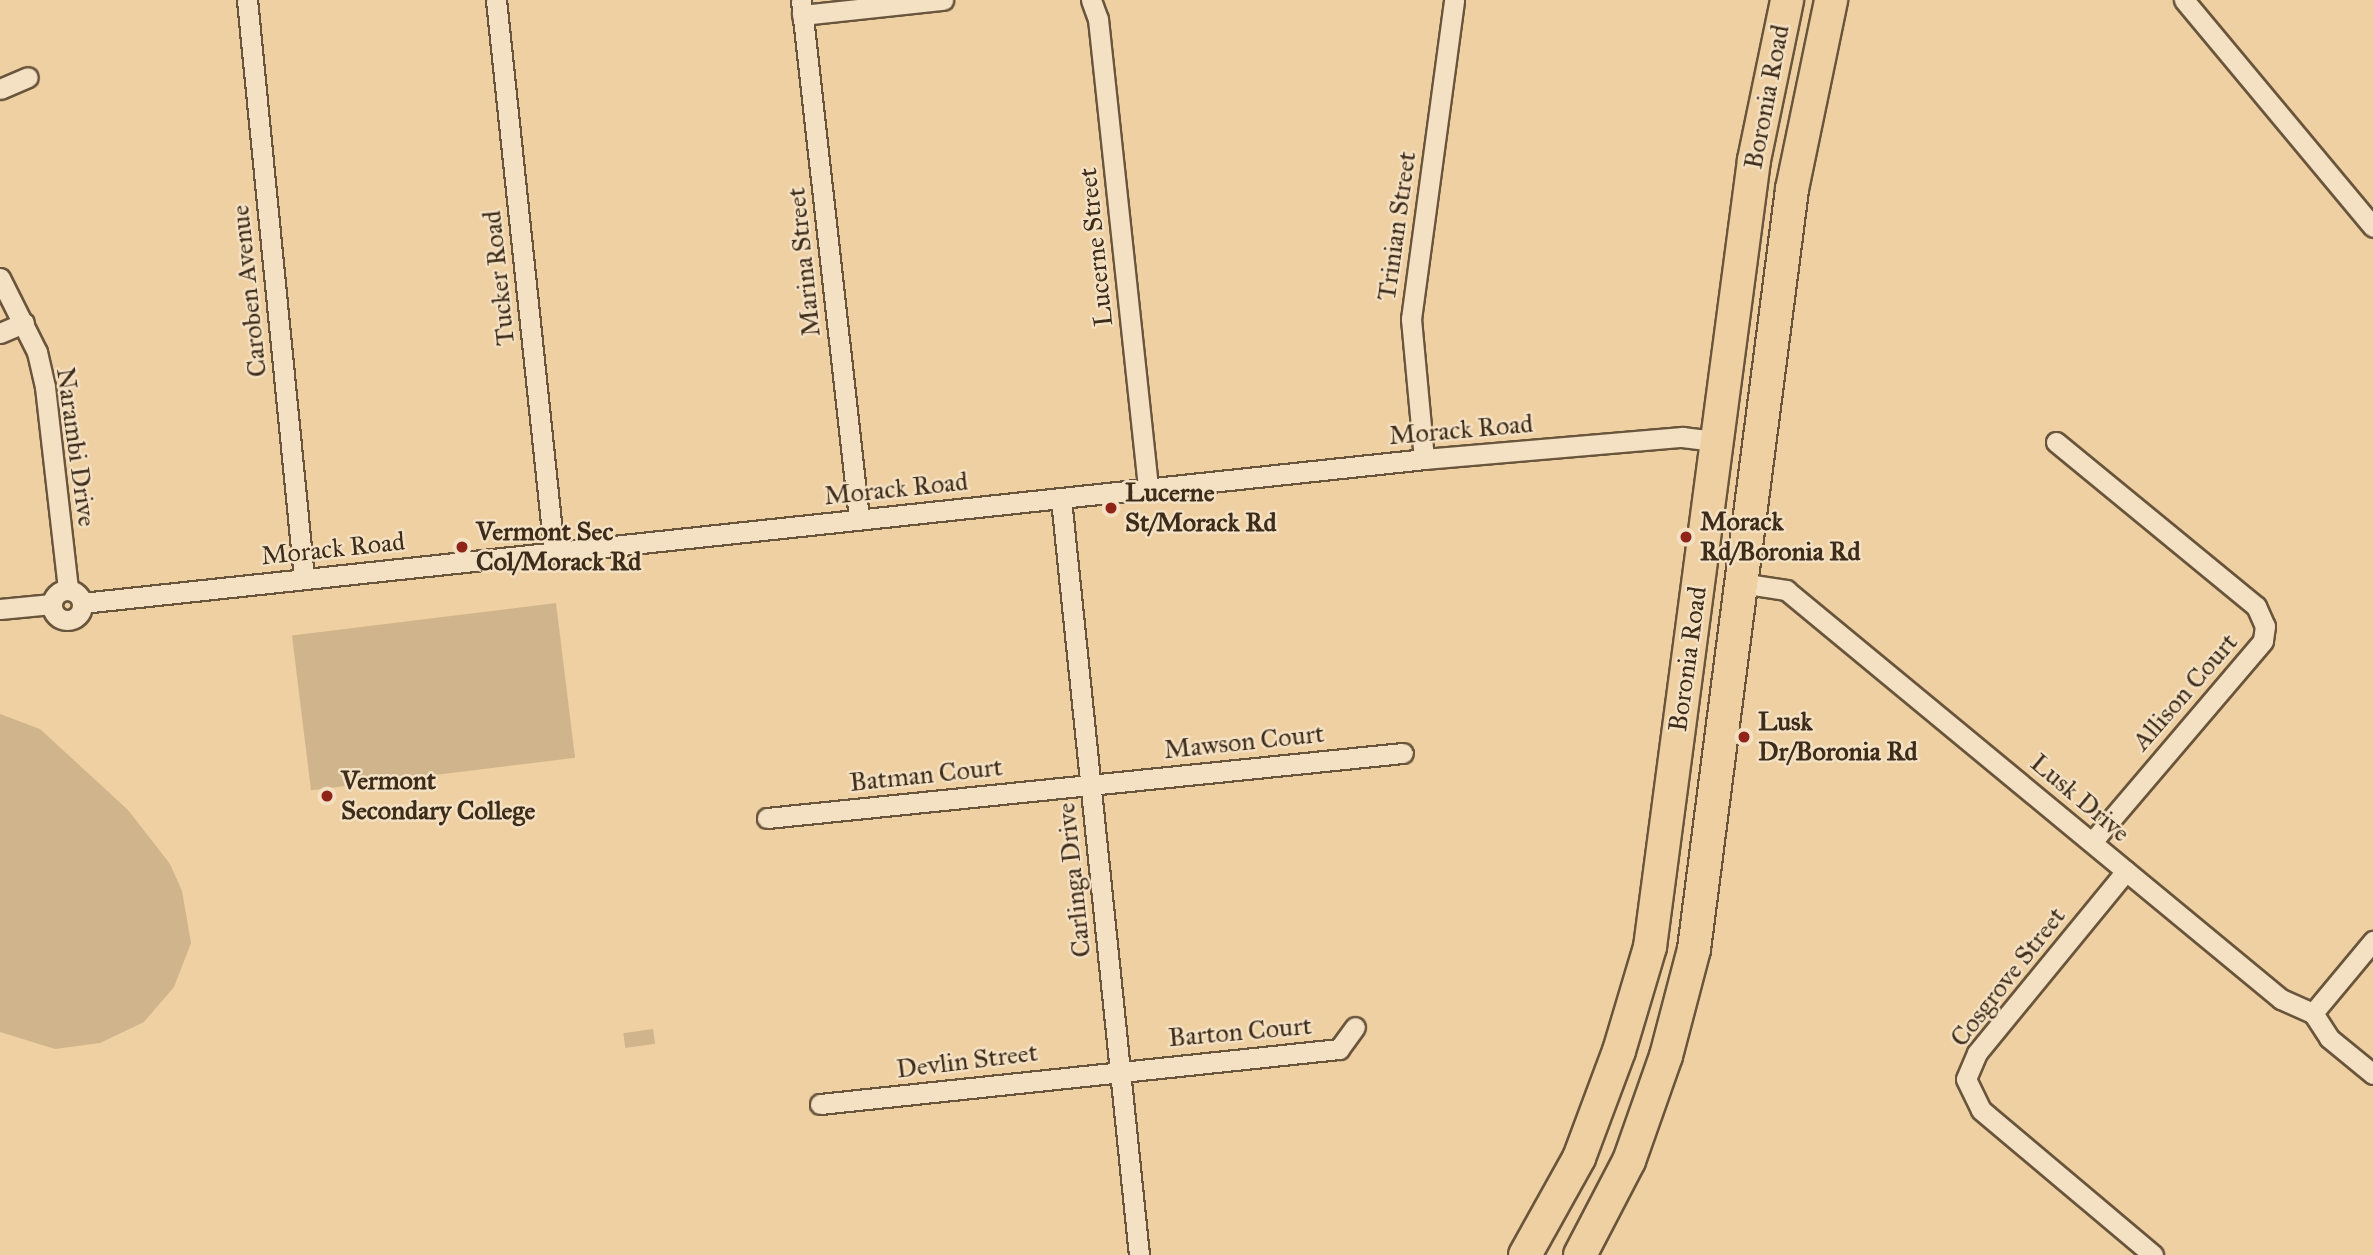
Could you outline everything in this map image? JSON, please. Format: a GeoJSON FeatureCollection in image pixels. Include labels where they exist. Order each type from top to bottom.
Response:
{"type":"FeatureCollection","features":[{"type":"Feature","properties":{"kind":"main road","name":"Boronia Road"},"geometry":{"type":"LineString","coordinates":[[1525,1255],[1579,1158],[1619,1051],[1650,947],[1754,160],[1787,0]]}},
{"type":"Feature","properties":{"kind":"main road","name":"Boronia Road"},"geometry":{"type":"LineString","coordinates":[[1580,1255],[1629,1161],[1666,1056],[1694,950],[1792,189],[1831,0]]}},
{"type":"Feature","properties":{"kind":"main road"},"geometry":{"type":"LineString","coordinates":[[1717,441],[1760,450]]}},
{"type":"Feature","properties":{"kind":"main road"},"geometry":{"type":"LineString","coordinates":[[1699,579],[1741,583]]}},
{"type":"Feature","properties":{"kind":"street","name":"Caroben Avenue"},"geometry":{"type":"LineString","coordinates":[[247,0],[304,578]]}},
{"type":"Feature","properties":{"kind":"street","name":"Tucker Road"},"geometry":{"type":"LineString","coordinates":[[496,0],[554,551]]}},
{"type":"Feature","properties":{"kind":"street"},"geometry":{"type":"LineString","coordinates":[[802,7],[943,0]]}},
{"type":"Feature","properties":{"kind":"street","name":"Lucerne Street"},"geometry":{"type":"LineString","coordinates":[[1091,0],[1098,19],[1148,489]]}},
{"type":"Feature","properties":{"kind":"street","name":"Trinian Street"},"geometry":{"type":"LineString","coordinates":[[1424,459],[1411,319],[1454,0]]}},
{"type":"Feature","properties":{"kind":"street"},"geometry":{"type":"LineString","coordinates":[[2184,0],[2373,228]]}},
{"type":"Feature","properties":{"kind":"street","name":"Marina Street"},"geometry":{"type":"LineString","coordinates":[[802,7],[859,519]]}},
{"type":"Feature","properties":{"kind":"street"},"geometry":{"type":"LineString","coordinates":[[0,89],[28,76]]}},
{"type":"Feature","properties":{"kind":"street","name":"Narambi Drive"},"geometry":{"type":"LineString","coordinates":[[0,278],[24,323],[45,387],[75,596]]}},
{"type":"Feature","properties":{"kind":"street"},"geometry":{"type":"LineString","coordinates":[[0,333],[24,323]]}},
{"type":"Feature","properties":{"kind":"street","name":"Morack Road"},"geometry":{"type":"LineString","coordinates":[[75,596],[304,578],[1424,459],[1682,437],[1717,441]]}},
{"type":"Feature","properties":{"kind":"street","name":"Allison Court"},"geometry":{"type":"LineString","coordinates":[[2056,442],[2256,606],[2265,626],[2263,641],[2092,842]]}},
{"type":"Feature","properties":{"kind":"street","name":"Carlinga Drive"},"geometry":{"type":"LineString","coordinates":[[1061,499],[1139,1255]]}},
{"type":"Feature","properties":{"kind":"street","name":"Lusk Drive"},"geometry":{"type":"LineString","coordinates":[[1741,583],[1786,590],[2281,999],[2313,1013]]}},
{"type":"Feature","properties":{"kind":"street"},"geometry":{"type":"LineString","coordinates":[[57,594],[75,596],[71,620],[58,617],[52,604],[57,594]]}},
{"type":"Feature","properties":{"kind":"street"},"geometry":{"type":"LineString","coordinates":[[0,609],[52,604]]}},
{"type":"Feature","properties":{"kind":"street","name":"Mawson Court"},"geometry":{"type":"LineString","coordinates":[[1091,784],[1404,753]]}},
{"type":"Feature","properties":{"kind":"street","name":"Batman Court"},"geometry":{"type":"LineString","coordinates":[[767,818],[1091,784]]}},
{"type":"Feature","properties":{"kind":"street","name":"Cosgrove Street"},"geometry":{"type":"LineString","coordinates":[[2126,871],[1976,1053],[1966,1079],[1981,1110],[2153,1255]]}},
{"type":"Feature","properties":{"kind":"street"},"geometry":{"type":"LineString","coordinates":[[2373,941],[2313,1013],[2329,1038],[2373,1074]]}},
{"type":"Feature","properties":{"kind":"street","name":"Barton Court"},"geometry":{"type":"LineString","coordinates":[[1119,1069],[1339,1049],[1355,1027]]}},
{"type":"Feature","properties":{"kind":"street","name":"Devlin Street"},"geometry":{"type":"LineString","coordinates":[[820,1104],[1119,1069]]}},
{"type":"Feature","properties":{"kind":"shaded area"},"geometry":{"type":"Polygon","coordinates":[[[556,603],[575,758],[311,790],[292,635],[556,603]]]}},
{"type":"Feature","properties":{"kind":"shaded area"},"geometry":{"type":"Polygon","coordinates":[[[0,714],[40,729],[128,810],[170,864],[182,891],[191,943],[174,987],[144,1022],[100,1043],[55,1049],[0,1032],[0,714]]]}},
{"type":"Feature","properties":{"kind":"shaded area"},"geometry":{"type":"Polygon","coordinates":[[[653,1029],[655,1044],[625,1048],[623,1033],[653,1029]]]}},
{"type":"Feature","properties":{"kind":"place","name":"Lucerne St/Morack Rd"},"geometry":{"type":"Point","coordinates":[1111,508]}},
{"type":"Feature","properties":{"kind":"place","name":"Morack Rd/Boronia Rd"},"geometry":{"type":"Point","coordinates":[1686,537]}},
{"type":"Feature","properties":{"kind":"place","name":"Vermont Sec Col/Morack Rd"},"geometry":{"type":"Point","coordinates":[462,547]}},
{"type":"Feature","properties":{"kind":"place","name":"Lusk Dr/Boronia Rd"},"geometry":{"type":"Point","coordinates":[1744,737]}},
{"type":"Feature","properties":{"kind":"place","name":"Vermont Secondary College"},"geometry":{"type":"Point","coordinates":[327,796]}}]}
